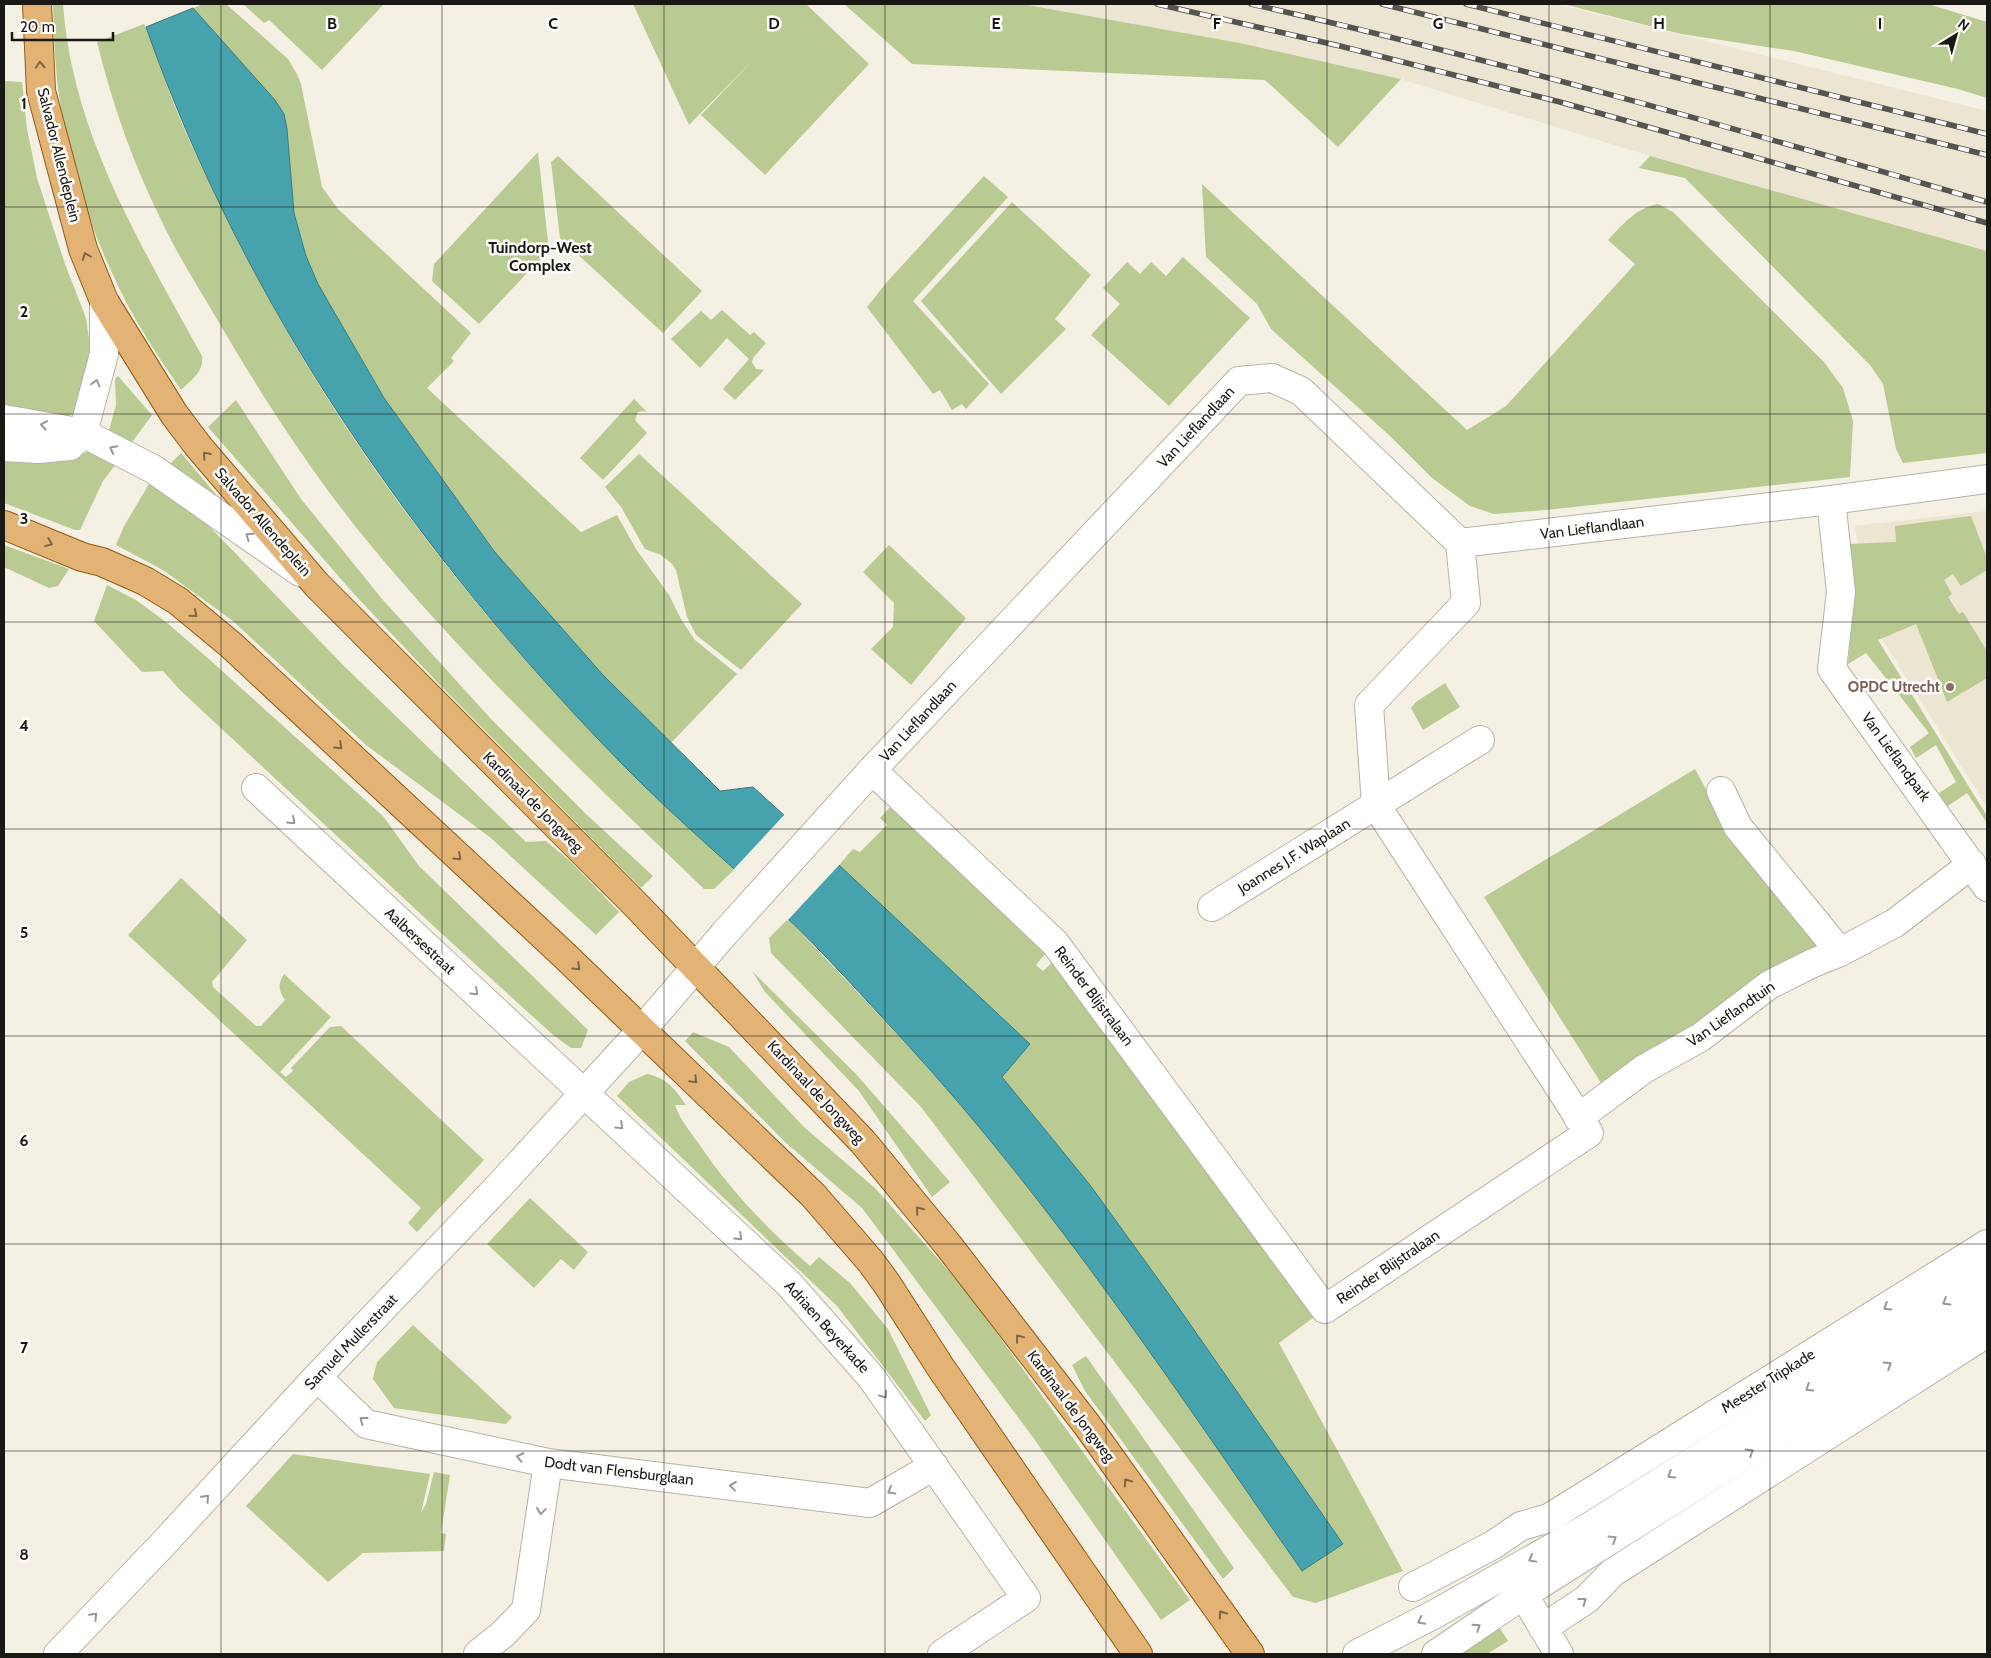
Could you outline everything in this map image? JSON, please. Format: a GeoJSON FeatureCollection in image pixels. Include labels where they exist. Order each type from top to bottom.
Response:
{"type":"FeatureCollection","features":[{"type":"Feature","properties":{"kind":"main road","name":"Salvador Allendeplein"},"geometry":{"type":"LineString","coordinates":[[37,4],[41,91],[83,249],[104,301],[174,414],[198,446],[318,585]]}},
{"type":"Feature","properties":{"kind":"main road"},"geometry":{"type":"LineString","coordinates":[[4,525],[82,557],[111,566],[145,581],[178,601],[231,645],[642,1030],[813,1195],[871,1262],[940,1368],[1138,1654]]}},
{"type":"Feature","properties":{"kind":"main road","name":"Kardinaal de Jongweg"},"geometry":{"type":"LineString","coordinates":[[318,585],[696,967],[864,1142],[942,1238],[1087,1424],[1250,1654]]}},
{"type":"Feature","properties":{"kind":"street","name":"Salvador Allendeplein"},"geometry":{"type":"LineString","coordinates":[[83,433],[104,354],[104,301]]}},
{"type":"Feature","properties":{"kind":"street","name":"Van Lieflandlaan"},"geometry":{"type":"LineString","coordinates":[[642,1030],[746,910],[872,770],[1239,381],[1272,378],[1301,391],[1460,543],[1831,500],[1987,479]]}},
{"type":"Feature","properties":{"kind":"street","name":"Salvador Allendeplein"},"geometry":{"type":"LineString","coordinates":[[4,419],[83,433],[164,476],[318,585]]}},
{"type":"Feature","properties":{"kind":"street"},"geometry":{"type":"LineString","coordinates":[[4,447],[38,449],[70,446],[83,433]]}},
{"type":"Feature","properties":{"kind":"street","name":"Van Lieflandpark"},"geometry":{"type":"LineString","coordinates":[[1831,500],[1841,592],[1832,669],[1987,887]]}},
{"type":"Feature","properties":{"kind":"street"},"geometry":{"type":"LineString","coordinates":[[1376,805],[1369,705],[1466,603],[1460,543]]}},
{"type":"Feature","properties":{"kind":"street","name":"Joannes J.F. Waplaan"},"geometry":{"type":"LineString","coordinates":[[1212,906],[1480,740]]}},
{"type":"Feature","properties":{"kind":"street","name":"Reinder Blijstralaan"},"geometry":{"type":"LineString","coordinates":[[872,770],[1055,943],[1325,1309],[1588,1133],[1376,805]]}},
{"type":"Feature","properties":{"kind":"street","name":"Aalbersestraat"},"geometry":{"type":"LineString","coordinates":[[256,788],[584,1093]]}},
{"type":"Feature","properties":{"kind":"street"},"geometry":{"type":"LineString","coordinates":[[1721,791],[1738,826],[1840,952]]}},
{"type":"Feature","properties":{"kind":"street","name":"Van Lieflandtuin"},"geometry":{"type":"LineString","coordinates":[[1578,1118],[1644,1069],[1701,1038],[1769,985],[1840,952],[1894,923],[1972,864]]}},
{"type":"Feature","properties":{"kind":"street","name":"Samuel Mullerstraat"},"geometry":{"type":"LineString","coordinates":[[61,1653],[642,1030]]}},
{"type":"Feature","properties":{"kind":"street","name":"Adriaen Beyerkade"},"geometry":{"type":"LineString","coordinates":[[584,1093],[789,1284],[871,1377],[1026,1598],[942,1654]]}},
{"type":"Feature","properties":{"kind":"street","name":"Meester Tripkade"},"geometry":{"type":"LineString","coordinates":[[1413,1587],[1493,1544],[1520,1526],[1558,1513],[1987,1244]]}},
{"type":"Feature","properties":{"kind":"street","name":"Meester Tripkade"},"geometry":{"type":"LineString","coordinates":[[1436,1654],[1523,1595],[1560,1558],[1584,1530],[1987,1276]]}},
{"type":"Feature","properties":{"kind":"street","name":"Meester Tripkade"},"geometry":{"type":"LineString","coordinates":[[1356,1654],[1433,1615],[1509,1572],[1560,1558],[1987,1302]]}},
{"type":"Feature","properties":{"kind":"street"},"geometry":{"type":"LineString","coordinates":[[1543,1628],[1587,1600],[1612,1573],[1987,1333]]}},
{"type":"Feature","properties":{"kind":"street","name":"Dodt van Flensburglaan"},"geometry":{"type":"LineString","coordinates":[[317,1377],[366,1424],[548,1463],[870,1503],[934,1466]]}},
{"type":"Feature","properties":{"kind":"street"},"geometry":{"type":"LineString","coordinates":[[478,1654],[503,1634],[526,1610],[548,1463]]}},
{"type":"Feature","properties":{"kind":"street"},"geometry":{"type":"LineString","coordinates":[[1558,1513],[1560,1558],[1612,1573]]}},
{"type":"Feature","properties":{"kind":"street"},"geometry":{"type":"LineString","coordinates":[[1509,1572],[1559,1654]]}},
{"type":"Feature","properties":{"kind":"shaded area"},"geometry":{"type":"Polygon","coordinates":[[[1022,4],[1557,4],[1987,111],[1987,251],[1650,156],[1401,79],[1240,43],[1022,4]]]}},
{"type":"Feature","properties":{"kind":"shaded area","name":"OPDC Utrecht"},"geometry":{"type":"Polygon","coordinates":[[[1987,511],[1987,807],[1881,637],[1854,526],[1987,511]]]}},
{"type":"Feature","properties":{"kind":"green space"},"geometry":{"type":"Polygon","coordinates":[[[53,4],[63,4],[69,52],[80,98],[95,143],[113,187],[156,272],[202,356],[199,371],[181,390],[136,320],[110,269],[88,214],[71,158],[60,102],[54,41],[53,4]]]}},
{"type":"Feature","properties":{"kind":"green space"},"geometry":{"type":"Polygon","coordinates":[[[204,4],[226,4],[288,59],[301,84],[322,187],[338,209],[471,333],[451,358],[454,361],[427,388],[581,532],[617,515],[636,549],[669,595],[682,621],[695,640],[737,674],[671,743],[603,675],[494,551],[384,398],[318,284],[306,256],[294,212],[287,129],[275,100],[193,8],[204,4]]]}},
{"type":"Feature","properties":{"kind":"green space"},"geometry":{"type":"Polygon","coordinates":[[[243,4],[384,4],[322,70],[269,20],[264,23],[243,4]]]}},
{"type":"Feature","properties":{"kind":"green space"},"geometry":{"type":"Polygon","coordinates":[[[633,4],[806,4],[869,64],[765,175],[701,115],[754,59],[689,125],[633,4]]]}},
{"type":"Feature","properties":{"kind":"green space"},"geometry":{"type":"Polygon","coordinates":[[[844,4],[1022,4],[1240,43],[1401,79],[1338,147],[1265,80],[912,64],[844,4]]]}},
{"type":"Feature","properties":{"kind":"green space"},"geometry":{"type":"Polygon","coordinates":[[[1563,4],[1928,4],[1987,22],[1987,98],[1958,89],[1794,51],[1681,34],[1563,4]]]}},
{"type":"Feature","properties":{"kind":"green space"},"geometry":{"type":"Polygon","coordinates":[[[144,24],[184,128],[236,236],[290,336],[361,450],[441,559],[528,662],[632,773],[693,832],[735,869],[714,889],[704,889],[489,677],[407,588],[368,542],[325,487],[285,429],[175,247],[153,204],[125,136],[97,42],[144,24]]]}},
{"type":"Feature","properties":{"kind":"green space"},"geometry":{"type":"Polygon","coordinates":[[[4,81],[22,82],[27,129],[37,178],[65,264],[86,318],[90,346],[90,376],[76,410],[71,415],[61,418],[4,408],[4,81]]]}},
{"type":"Feature","properties":{"kind":"green space"},"geometry":{"type":"Polygon","coordinates":[[[538,152],[549,250],[479,324],[432,281],[434,264],[538,152]]]}},
{"type":"Feature","properties":{"kind":"green space"},"geometry":{"type":"Polygon","coordinates":[[[558,156],[702,291],[663,333],[560,238],[551,162],[558,156]]]}},
{"type":"Feature","properties":{"kind":"green space"},"geometry":{"type":"Polygon","coordinates":[[[1650,156],[1987,251],[1987,453],[1903,463],[1896,449],[1883,384],[1870,365],[1685,178],[1639,168],[1650,156]]]}},
{"type":"Feature","properties":{"kind":"green space"},"geometry":{"type":"Polygon","coordinates":[[[984,176],[1008,197],[913,301],[989,384],[966,409],[962,404],[952,410],[940,390],[933,394],[867,307],[887,282],[984,176]]]}},
{"type":"Feature","properties":{"kind":"green space"},"geometry":{"type":"Polygon","coordinates":[[[1202,184],[1467,430],[1506,406],[1635,264],[1608,240],[1636,213],[1658,204],[1673,212],[1824,362],[1843,388],[1853,421],[1850,477],[1494,514],[1470,506],[1432,478],[1390,436],[1271,329],[1257,304],[1206,257],[1202,184]]]}},
{"type":"Feature","properties":{"kind":"green space"},"geometry":{"type":"Polygon","coordinates":[[[1012,202],[1091,275],[1055,319],[1066,329],[1001,394],[921,301],[1012,202]]]}},
{"type":"Feature","properties":{"kind":"green space"},"geometry":{"type":"Polygon","coordinates":[[[1183,257],[1250,318],[1169,406],[1091,335],[1120,304],[1103,288],[1127,262],[1140,274],[1151,262],[1166,276],[1183,257]]]}},
{"type":"Feature","properties":{"kind":"green space"},"geometry":{"type":"Polygon","coordinates":[[[722,310],[750,335],[754,332],[766,343],[753,358],[752,362],[756,369],[764,370],[735,400],[723,389],[749,359],[727,338],[700,368],[671,339],[701,311],[711,320],[722,310]]]}},
{"type":"Feature","properties":{"kind":"green space"},"geometry":{"type":"Polygon","coordinates":[[[118,376],[152,415],[130,445],[108,434],[116,405],[115,379],[118,376]]]}},
{"type":"Feature","properties":{"kind":"green space"},"geometry":{"type":"Polygon","coordinates":[[[634,399],[647,412],[638,412],[635,420],[647,433],[603,480],[580,458],[634,399]]]}},
{"type":"Feature","properties":{"kind":"green space"},"geometry":{"type":"Polygon","coordinates":[[[236,400],[301,499],[383,600],[492,720],[586,814],[653,876],[641,888],[437,682],[355,595],[208,427],[236,400]]]}},
{"type":"Feature","properties":{"kind":"green space"},"geometry":{"type":"Polygon","coordinates":[[[95,448],[118,461],[103,481],[80,530],[75,530],[4,503],[4,455],[40,461],[60,461],[95,448]]]}},
{"type":"Feature","properties":{"kind":"green space"},"geometry":{"type":"Polygon","coordinates":[[[181,453],[220,499],[167,467],[181,453]]]}},
{"type":"Feature","properties":{"kind":"green space"},"geometry":{"type":"Polygon","coordinates":[[[639,454],[802,604],[741,670],[696,635],[687,617],[676,570],[661,555],[645,549],[621,507],[605,487],[639,454]]]}},
{"type":"Feature","properties":{"kind":"green space"},"geometry":{"type":"Polygon","coordinates":[[[152,479],[177,496],[209,526],[343,665],[526,842],[546,841],[570,861],[619,912],[596,935],[491,838],[366,745],[233,621],[163,570],[116,545],[124,526],[152,479]]]}},
{"type":"Feature","properties":{"kind":"green space"},"geometry":{"type":"Polygon","coordinates":[[[1971,516],[1987,558],[1987,570],[1961,586],[1953,574],[1944,580],[1952,594],[1948,597],[1959,614],[1963,612],[1987,651],[1987,678],[1947,702],[1916,624],[1878,640],[1987,816],[1987,823],[1967,793],[1945,808],[1936,795],[1956,782],[1936,745],[1916,758],[1910,747],[1929,733],[1866,653],[1848,664],[1854,601],[1849,544],[1896,542],[1895,526],[1971,516]]]}},
{"type":"Feature","properties":{"kind":"green space"},"geometry":{"type":"Polygon","coordinates":[[[4,545],[69,569],[58,586],[49,588],[4,567],[4,545]]]}},
{"type":"Feature","properties":{"kind":"green space"},"geometry":{"type":"Polygon","coordinates":[[[889,545],[966,618],[911,685],[871,649],[893,627],[894,603],[863,572],[889,545]]]}},
{"type":"Feature","properties":{"kind":"green space"},"geometry":{"type":"Polygon","coordinates":[[[107,585],[136,600],[166,622],[383,816],[419,866],[588,1030],[581,1048],[571,1048],[552,1034],[180,690],[163,671],[142,672],[94,621],[107,585]]]}},
{"type":"Feature","properties":{"kind":"green space"},"geometry":{"type":"Polygon","coordinates":[[[1445,683],[1460,707],[1423,730],[1411,708],[1416,702],[1445,683]]]}},
{"type":"Feature","properties":{"kind":"green space"},"geometry":{"type":"Polygon","coordinates":[[[1695,769],[1730,833],[1824,949],[1701,1024],[1649,1049],[1601,1083],[1484,897],[1695,769]]]}},
{"type":"Feature","properties":{"kind":"green space"},"geometry":{"type":"Polygon","coordinates":[[[890,807],[1046,953],[1036,965],[1043,971],[1053,962],[1325,1309],[1279,1343],[1403,1571],[1316,1603],[1293,1597],[921,1107],[771,953],[769,938],[788,919],[899,1036],[979,1126],[1083,1257],[1194,1413],[1302,1571],[1343,1544],[1090,1185],[1002,1077],[1030,1044],[839,865],[853,849],[860,852],[887,825],[880,818],[890,807]]]}},
{"type":"Feature","properties":{"kind":"green space"},"geometry":{"type":"Polygon","coordinates":[[[181,878],[247,940],[212,982],[213,987],[256,1026],[261,1026],[285,1000],[280,987],[284,974],[331,1017],[280,1072],[286,1077],[293,1071],[291,1068],[330,1027],[341,1026],[484,1160],[417,1232],[408,1223],[421,1208],[128,935],[181,878]]]}},
{"type":"Feature","properties":{"kind":"green space"},"geometry":{"type":"Polygon","coordinates":[[[752,971],[856,1074],[950,1182],[932,1197],[859,1091],[765,992],[752,971]]]}},
{"type":"Feature","properties":{"kind":"green space"},"geometry":{"type":"Polygon","coordinates":[[[693,1032],[729,1047],[804,1127],[875,1188],[964,1288],[1190,1600],[1161,1620],[1032,1436],[862,1208],[785,1142],[685,1041],[693,1032]]]}},
{"type":"Feature","properties":{"kind":"green space"},"geometry":{"type":"Polygon","coordinates":[[[647,1074],[665,1081],[678,1094],[686,1105],[675,1105],[682,1121],[711,1161],[750,1209],[810,1266],[819,1257],[850,1283],[888,1329],[931,1415],[925,1421],[837,1306],[617,1096],[629,1082],[647,1074]]]}},
{"type":"Feature","properties":{"kind":"green space"},"geometry":{"type":"Polygon","coordinates":[[[530,1198],[588,1252],[574,1270],[561,1259],[534,1288],[487,1244],[530,1198]]]}},
{"type":"Feature","properties":{"kind":"green space"},"geometry":{"type":"Polygon","coordinates":[[[413,1325],[512,1417],[506,1424],[394,1408],[373,1379],[377,1362],[413,1325]]]}},
{"type":"Feature","properties":{"kind":"green space"},"geometry":{"type":"Polygon","coordinates":[[[1086,1356],[1234,1568],[1223,1579],[1085,1391],[1072,1365],[1086,1356]]]}},
{"type":"Feature","properties":{"kind":"green space"},"geometry":{"type":"Polygon","coordinates":[[[293,1454],[430,1474],[421,1513],[426,1504],[434,1472],[450,1475],[441,1533],[446,1534],[444,1551],[363,1553],[328,1582],[246,1506],[293,1454]]]}},
{"type":"Feature","properties":{"kind":"green space"},"geometry":{"type":"Polygon","coordinates":[[[1497,1624],[1508,1641],[1487,1654],[1452,1654],[1497,1624]]]}},
{"type":"Feature","properties":{"kind":"water"},"geometry":{"type":"Polygon","coordinates":[[[193,8],[275,100],[284,114],[294,213],[306,256],[318,284],[384,398],[494,551],[603,675],[720,791],[753,787],[1030,1044],[1002,1077],[1090,1185],[1176,1304],[1343,1544],[1302,1571],[1112,1299],[1012,1167],[959,1103],[813,944],[644,786],[549,686],[477,602],[408,514],[345,423],[286,329],[233,231],[186,131],[146,27],[193,8]]]}},
{"type":"Feature","properties":{"kind":"pier"},"geometry":{"type":"Polygon","coordinates":[[[786,813],[841,863],[787,921],[733,870],[786,813]]]}},
{"type":"Feature","properties":{"kind":"railway"},"geometry":{"type":"LineString","coordinates":[[1157,4],[1340,46],[1560,102],[1987,223]]}},
{"type":"Feature","properties":{"kind":"railway"},"geometry":{"type":"LineString","coordinates":[[1251,4],[1529,73],[1987,202]]}},
{"type":"Feature","properties":{"kind":"railway"},"geometry":{"type":"LineString","coordinates":[[1382,4],[1987,155]]}},
{"type":"Feature","properties":{"kind":"railway"},"geometry":{"type":"LineString","coordinates":[[1466,4],[1987,134]]}},
{"type":"Feature","properties":{"kind":"place","name":"OPDC Utrecht"},"geometry":{"type":"Point","coordinates":[1950,687]}},
{"type":"Feature","properties":{"kind":"district","name":"Tuindorp-West Complex"},"geometry":{"type":"Point","coordinates":[540,256]}}]}
